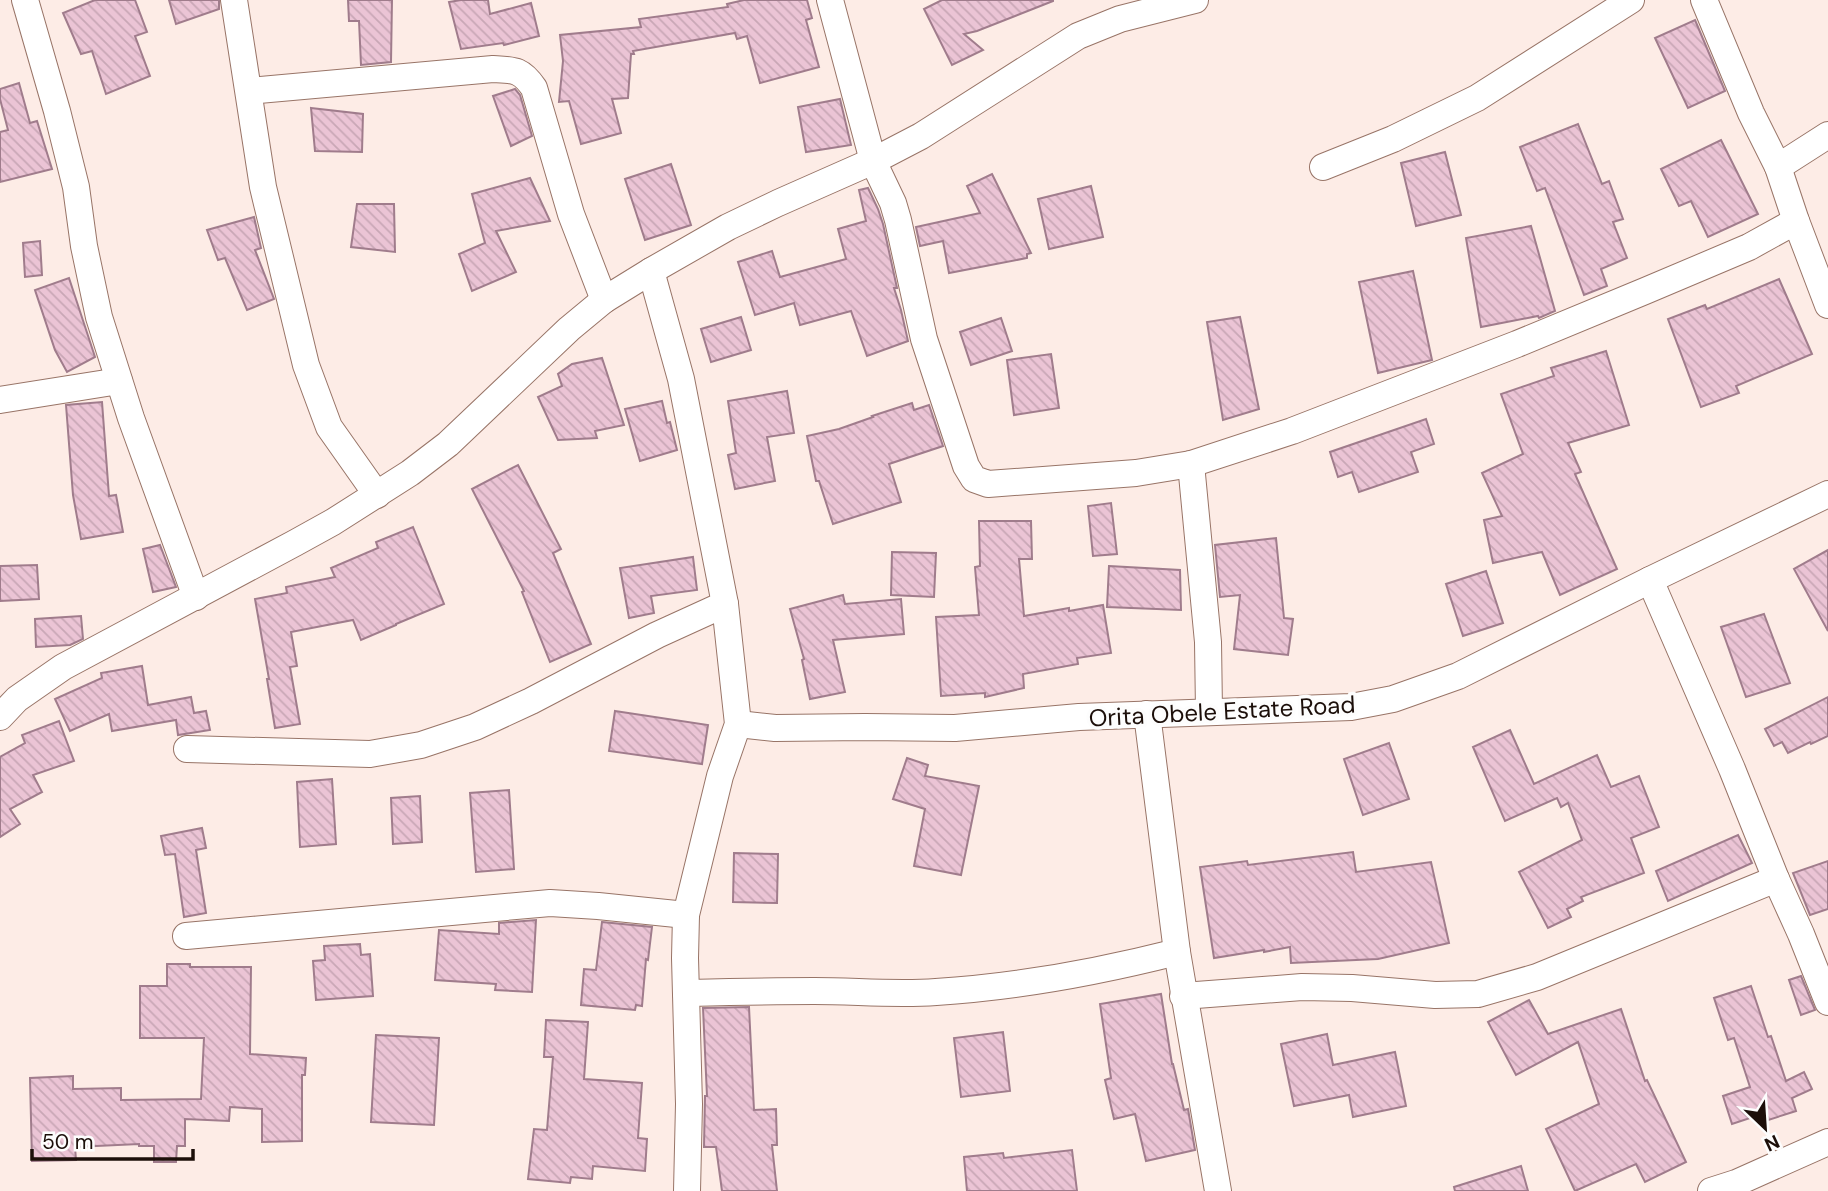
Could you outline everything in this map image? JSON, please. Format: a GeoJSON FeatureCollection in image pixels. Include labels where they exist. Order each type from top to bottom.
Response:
{"type":"FeatureCollection","features":[{"type":"Feature","properties":{"kind":"street"},"geometry":{"type":"LineString","coordinates":[[25,0],[76,187],[84,246],[99,317],[131,418],[196,597]]}},
{"type":"Feature","properties":{"kind":"street"},"geometry":{"type":"LineString","coordinates":[[234,0],[264,187],[306,365],[329,427],[377,495]]}},
{"type":"Feature","properties":{"kind":"street"},"geometry":{"type":"LineString","coordinates":[[830,0],[873,162],[893,203],[924,339],[966,466],[974,479],[988,484],[1136,472],[1191,464],[1292,431],[1517,344],[1749,247],[1796,221]]}},
{"type":"Feature","properties":{"kind":"street"},"geometry":{"type":"LineString","coordinates":[[3,710],[63,667],[333,522],[410,473],[447,444],[569,329],[604,300],[651,271],[778,202],[873,162],[921,136],[1078,36],[1120,19],[1195,0]]}},
{"type":"Feature","properties":{"kind":"street"},"geometry":{"type":"LineString","coordinates":[[1323,167],[1393,139],[1477,98],[1631,0]]}},
{"type":"Feature","properties":{"kind":"street"},"geometry":{"type":"LineString","coordinates":[[1703,0],[1751,113],[1778,166],[1828,305]]}},
{"type":"Feature","properties":{"kind":"street"},"geometry":{"type":"LineString","coordinates":[[248,91],[493,69],[517,71],[525,76],[534,88],[571,214],[604,300]]}},
{"type":"Feature","properties":{"kind":"street"},"geometry":{"type":"LineString","coordinates":[[1778,166],[1828,135]]}},
{"type":"Feature","properties":{"kind":"street"},"geometry":{"type":"LineString","coordinates":[[651,271],[681,379],[725,604],[738,724],[720,776],[686,915],[689,1104],[687,1191]]}},
{"type":"Feature","properties":{"kind":"street"},"geometry":{"type":"LineString","coordinates":[[0,400],[119,381]]}},
{"type":"Feature","properties":{"kind":"street"},"geometry":{"type":"LineString","coordinates":[[1191,464],[1208,642],[1209,711]]}},
{"type":"Feature","properties":{"kind":"street","name":"Orita Obele Estate Road"},"geometry":{"type":"LineString","coordinates":[[738,724],[775,728],[954,728],[1079,717],[1351,707],[1393,699],[1458,676],[1828,494]]}},
{"type":"Feature","properties":{"kind":"street"},"geometry":{"type":"LineString","coordinates":[[1650,580],[1732,769],[1828,1002]]}},
{"type":"Feature","properties":{"kind":"street"},"geometry":{"type":"LineString","coordinates":[[187,749],[370,754],[421,745],[475,727],[657,635],[725,604]]}},
{"type":"Feature","properties":{"kind":"street"},"geometry":{"type":"LineString","coordinates":[[1147,714],[1183,996],[1219,1191]]}},
{"type":"Feature","properties":{"kind":"street"},"geometry":{"type":"LineString","coordinates":[[1183,996],[1302,987],[1435,995],[1478,994],[1537,977],[1776,879]]}},
{"type":"Feature","properties":{"kind":"street"},"geometry":{"type":"LineString","coordinates":[[186,936],[550,903],[686,915]]}},
{"type":"Feature","properties":{"kind":"street"},"geometry":{"type":"LineString","coordinates":[[686,993],[934,992],[1000,987],[1110,968],[1177,952]]}},
{"type":"Feature","properties":{"kind":"street"},"geometry":{"type":"LineString","coordinates":[[1711,1191],[1828,1142]]}},
{"type":"Feature","properties":{"kind":"building"},"geometry":{"type":"Polygon","coordinates":[[[95,0],[135,0],[147,32],[135,36],[150,76],[106,94],[92,51],[81,54],[63,13],[95,0]]]}},
{"type":"Feature","properties":{"kind":"building"},"geometry":{"type":"Polygon","coordinates":[[[169,0],[219,0],[219,9],[176,24],[169,0]]]}},
{"type":"Feature","properties":{"kind":"building"},"geometry":{"type":"Polygon","coordinates":[[[348,0],[392,0],[391,62],[361,65],[359,21],[349,21],[348,0]]]}},
{"type":"Feature","properties":{"kind":"building"},"geometry":{"type":"Polygon","coordinates":[[[488,0],[490,14],[531,3],[539,36],[504,45],[461,49],[449,2],[488,0]]]}},
{"type":"Feature","properties":{"kind":"building"},"geometry":{"type":"Polygon","coordinates":[[[744,0],[807,0],[812,18],[806,20],[819,67],[760,83],[747,36],[737,39],[735,33],[633,51],[628,98],[612,99],[621,133],[581,144],[569,101],[559,102],[563,61],[560,35],[641,27],[639,19],[728,7],[727,4],[744,0]]]}},
{"type":"Feature","properties":{"kind":"building"},"geometry":{"type":"Polygon","coordinates":[[[942,0],[1053,1],[964,34],[983,50],[952,65],[924,9],[942,0]]]}},
{"type":"Feature","properties":{"kind":"building"},"geometry":{"type":"Polygon","coordinates":[[[1695,20],[1725,91],[1688,108],[1655,38],[1695,20]]]}},
{"type":"Feature","properties":{"kind":"building"},"geometry":{"type":"Polygon","coordinates":[[[19,83],[30,123],[37,121],[52,169],[0,182],[0,132],[8,130],[0,89],[19,83]]]}},
{"type":"Feature","properties":{"kind":"building"},"geometry":{"type":"Polygon","coordinates":[[[515,89],[520,95],[532,136],[511,146],[493,96],[515,89]]]}},
{"type":"Feature","properties":{"kind":"building"},"geometry":{"type":"Polygon","coordinates":[[[840,99],[851,145],[806,152],[798,107],[840,99]]]}},
{"type":"Feature","properties":{"kind":"building"},"geometry":{"type":"Polygon","coordinates":[[[311,108],[363,114],[362,152],[315,151],[311,108]]]}},
{"type":"Feature","properties":{"kind":"building"},"geometry":{"type":"Polygon","coordinates":[[[1578,124],[1602,184],[1609,181],[1623,219],[1613,222],[1627,258],[1601,269],[1607,286],[1584,295],[1545,188],[1537,191],[1520,147],[1578,124]]]}},
{"type":"Feature","properties":{"kind":"building"},"geometry":{"type":"Polygon","coordinates":[[[1721,140],[1758,214],[1708,237],[1691,201],[1679,206],[1661,169],[1721,140]]]}},
{"type":"Feature","properties":{"kind":"building"},"geometry":{"type":"Polygon","coordinates":[[[1445,152],[1461,215],[1416,226],[1401,163],[1445,152]]]}},
{"type":"Feature","properties":{"kind":"building"},"geometry":{"type":"Polygon","coordinates":[[[671,164],[691,225],[645,240],[625,179],[671,164]]]}},
{"type":"Feature","properties":{"kind":"building"},"geometry":{"type":"Polygon","coordinates":[[[992,174],[1031,253],[1027,254],[1027,258],[949,273],[943,241],[920,246],[916,227],[980,213],[967,186],[992,174]]]}},
{"type":"Feature","properties":{"kind":"building"},"geometry":{"type":"Polygon","coordinates":[[[530,178],[550,221],[496,231],[516,272],[472,291],[459,254],[485,243],[472,194],[530,178]]]}},
{"type":"Feature","properties":{"kind":"building"},"geometry":{"type":"Polygon","coordinates":[[[1091,186],[1103,237],[1049,249],[1038,199],[1091,186]]]}},
{"type":"Feature","properties":{"kind":"building"},"geometry":{"type":"Polygon","coordinates":[[[868,188],[883,224],[897,288],[894,288],[908,341],[867,356],[851,311],[800,325],[794,303],[755,315],[738,262],[772,251],[780,277],[846,259],[838,229],[866,221],[859,190],[868,188]]]}},
{"type":"Feature","properties":{"kind":"building"},"geometry":{"type":"Polygon","coordinates":[[[357,204],[394,204],[395,252],[351,247],[357,204]]]}},
{"type":"Feature","properties":{"kind":"building"},"geometry":{"type":"Polygon","coordinates":[[[254,217],[261,248],[255,250],[274,299],[247,310],[225,258],[218,260],[207,230],[254,217]]]}},
{"type":"Feature","properties":{"kind":"building"},"geometry":{"type":"Polygon","coordinates":[[[1531,226],[1555,311],[1539,318],[1538,316],[1481,327],[1466,238],[1531,226]]]}},
{"type":"Feature","properties":{"kind":"building"},"geometry":{"type":"Polygon","coordinates":[[[40,241],[42,275],[25,277],[23,243],[40,241]]]}},
{"type":"Feature","properties":{"kind":"building"},"geometry":{"type":"Polygon","coordinates":[[[1413,271],[1432,360],[1378,373],[1359,282],[1413,271]]]}},
{"type":"Feature","properties":{"kind":"building"},"geometry":{"type":"Polygon","coordinates":[[[69,278],[95,357],[67,372],[55,350],[35,290],[69,278]]]}},
{"type":"Feature","properties":{"kind":"building"},"geometry":{"type":"Polygon","coordinates":[[[1779,279],[1812,354],[1736,386],[1739,393],[1701,407],[1668,319],[1705,305],[1707,309],[1779,279]]]}},
{"type":"Feature","properties":{"kind":"building"},"geometry":{"type":"Polygon","coordinates":[[[741,317],[751,350],[711,362],[701,329],[741,317]]]}},
{"type":"Feature","properties":{"kind":"building"},"geometry":{"type":"Polygon","coordinates":[[[1240,317],[1259,409],[1223,420],[1207,322],[1240,317]]]}},
{"type":"Feature","properties":{"kind":"building"},"geometry":{"type":"Polygon","coordinates":[[[1001,318],[1012,351],[971,365],[960,332],[1001,318]]]}},
{"type":"Feature","properties":{"kind":"building"},"geometry":{"type":"Polygon","coordinates":[[[1606,351],[1629,425],[1568,443],[1581,472],[1575,474],[1617,569],[1560,595],[1542,552],[1493,563],[1484,520],[1502,516],[1482,473],[1523,454],[1501,394],[1554,376],[1551,368],[1606,351]]]}},
{"type":"Feature","properties":{"kind":"building"},"geometry":{"type":"Polygon","coordinates":[[[1051,354],[1059,408],[1014,415],[1007,360],[1051,354]]]}},
{"type":"Feature","properties":{"kind":"building"},"geometry":{"type":"Polygon","coordinates":[[[602,358],[624,425],[595,431],[597,438],[558,440],[538,397],[562,386],[558,374],[572,364],[602,358]]]}},
{"type":"Feature","properties":{"kind":"building"},"geometry":{"type":"Polygon","coordinates":[[[787,391],[794,433],[767,437],[775,481],[735,489],[728,455],[736,453],[728,401],[787,391]]]}},
{"type":"Feature","properties":{"kind":"building"},"geometry":{"type":"Polygon","coordinates":[[[662,401],[677,450],[640,461],[625,409],[662,401]]]}},
{"type":"Feature","properties":{"kind":"building"},"geometry":{"type":"Polygon","coordinates":[[[102,402],[109,496],[116,495],[123,532],[81,539],[73,495],[66,405],[102,402]]]}},
{"type":"Feature","properties":{"kind":"building"},"geometry":{"type":"Polygon","coordinates":[[[912,403],[914,410],[929,405],[943,446],[889,464],[901,502],[833,524],[819,481],[816,481],[807,436],[839,429],[912,403]]]}},
{"type":"Feature","properties":{"kind":"building"},"geometry":{"type":"Polygon","coordinates":[[[1426,419],[1434,444],[1411,452],[1418,472],[1359,492],[1352,472],[1338,477],[1330,452],[1426,419]]]}},
{"type":"Feature","properties":{"kind":"building"},"geometry":{"type":"Polygon","coordinates":[[[518,465],[561,549],[553,553],[591,644],[550,662],[522,592],[524,591],[472,489],[518,465]]]}},
{"type":"Feature","properties":{"kind":"building"},"geometry":{"type":"Polygon","coordinates":[[[1111,503],[1117,554],[1093,556],[1088,506],[1111,503]]]}},
{"type":"Feature","properties":{"kind":"building"},"geometry":{"type":"Polygon","coordinates":[[[979,521],[1031,521],[1032,559],[1019,559],[1024,616],[1103,605],[1111,653],[1077,658],[1078,664],[1023,674],[1024,688],[985,697],[985,693],[941,696],[936,617],[979,615],[975,567],[980,566],[979,521]]]}},
{"type":"Feature","properties":{"kind":"building"},"geometry":{"type":"Polygon","coordinates":[[[413,527],[444,604],[361,640],[353,620],[291,632],[297,666],[290,667],[300,724],[275,728],[255,599],[287,593],[286,587],[335,577],[331,568],[378,548],[376,542],[413,527]]]}},
{"type":"Feature","properties":{"kind":"building"},"geometry":{"type":"Polygon","coordinates":[[[1276,538],[1284,618],[1293,619],[1288,655],[1234,649],[1240,595],[1220,597],[1215,545],[1276,538]]]}},
{"type":"Feature","properties":{"kind":"building"},"geometry":{"type":"Polygon","coordinates":[[[160,545],[176,587],[153,592],[143,549],[160,545]]]}},
{"type":"Feature","properties":{"kind":"building"},"geometry":{"type":"Polygon","coordinates":[[[1828,550],[1828,631],[1794,569],[1828,550]]]}},
{"type":"Feature","properties":{"kind":"building"},"geometry":{"type":"Polygon","coordinates":[[[892,552],[936,553],[934,597],[891,595],[892,552]]]}},
{"type":"Feature","properties":{"kind":"building"},"geometry":{"type":"Polygon","coordinates":[[[693,557],[697,590],[651,596],[654,613],[629,618],[620,568],[693,557]]]}},
{"type":"Feature","properties":{"kind":"building"},"geometry":{"type":"Polygon","coordinates":[[[37,565],[39,599],[0,601],[0,566],[37,565]]]}},
{"type":"Feature","properties":{"kind":"building"},"geometry":{"type":"Polygon","coordinates":[[[1109,566],[1180,570],[1181,610],[1107,607],[1109,566]]]}},
{"type":"Feature","properties":{"kind":"building"},"geometry":{"type":"Polygon","coordinates":[[[1486,571],[1503,623],[1463,636],[1446,584],[1486,571]]]}},
{"type":"Feature","properties":{"kind":"building"},"geometry":{"type":"Polygon","coordinates":[[[843,595],[845,604],[901,599],[904,634],[833,640],[845,692],[810,699],[802,660],[804,659],[790,609],[843,595]]]}},
{"type":"Feature","properties":{"kind":"building"},"geometry":{"type":"Polygon","coordinates":[[[1764,614],[1790,683],[1746,697],[1721,627],[1764,614]]]}},
{"type":"Feature","properties":{"kind":"building"},"geometry":{"type":"Polygon","coordinates":[[[81,616],[83,639],[70,645],[36,647],[35,619],[81,616]]]}},
{"type":"Feature","properties":{"kind":"building"},"geometry":{"type":"Polygon","coordinates":[[[142,666],[148,705],[191,697],[194,713],[206,711],[210,730],[178,735],[176,720],[112,731],[109,714],[70,731],[55,699],[102,678],[101,673],[142,666]]]}},
{"type":"Feature","properties":{"kind":"building"},"geometry":{"type":"Polygon","coordinates":[[[1828,697],[1828,736],[1788,753],[1782,742],[1774,746],[1765,729],[1828,697]]]}},
{"type":"Feature","properties":{"kind":"building"},"geometry":{"type":"Polygon","coordinates":[[[615,711],[708,725],[702,764],[609,751],[615,711]]]}},
{"type":"Feature","properties":{"kind":"building"},"geometry":{"type":"Polygon","coordinates":[[[59,721],[74,761],[33,775],[42,792],[10,809],[20,824],[0,837],[0,757],[25,743],[22,735],[59,721]]]}},
{"type":"Feature","properties":{"kind":"building"},"geometry":{"type":"Polygon","coordinates":[[[1510,730],[1534,784],[1597,755],[1611,787],[1639,776],[1659,827],[1631,838],[1644,873],[1581,897],[1583,901],[1567,909],[1571,917],[1548,928],[1519,872],[1582,840],[1568,803],[1561,807],[1557,798],[1505,821],[1473,747],[1510,730]]]}},
{"type":"Feature","properties":{"kind":"building"},"geometry":{"type":"Polygon","coordinates":[[[1389,743],[1409,799],[1363,815],[1344,759],[1389,743]]]}},
{"type":"Feature","properties":{"kind":"building"},"geometry":{"type":"Polygon","coordinates":[[[907,758],[928,765],[925,776],[979,786],[961,875],[914,866],[925,809],[893,799],[907,758]]]}},
{"type":"Feature","properties":{"kind":"building"},"geometry":{"type":"Polygon","coordinates":[[[332,779],[336,844],[300,847],[297,782],[332,779]]]}},
{"type":"Feature","properties":{"kind":"building"},"geometry":{"type":"Polygon","coordinates":[[[509,790],[514,869],[476,872],[470,793],[509,790]]]}},
{"type":"Feature","properties":{"kind":"building"},"geometry":{"type":"Polygon","coordinates":[[[420,796],[422,842],[393,844],[391,798],[420,796]]]}},
{"type":"Feature","properties":{"kind":"building"},"geometry":{"type":"Polygon","coordinates":[[[202,828],[206,848],[196,850],[206,913],[184,917],[175,854],[165,855],[161,836],[202,828]]]}},
{"type":"Feature","properties":{"kind":"building"},"geometry":{"type":"Polygon","coordinates":[[[1738,835],[1752,863],[1668,901],[1656,871],[1738,835]]]}},
{"type":"Feature","properties":{"kind":"building"},"geometry":{"type":"Polygon","coordinates":[[[1353,852],[1356,872],[1431,862],[1449,943],[1378,959],[1291,963],[1290,947],[1214,958],[1200,867],[1247,861],[1248,865],[1353,852]]]}},
{"type":"Feature","properties":{"kind":"building"},"geometry":{"type":"Polygon","coordinates":[[[734,853],[778,854],[777,903],[733,902],[734,853]]]}},
{"type":"Feature","properties":{"kind":"building"},"geometry":{"type":"Polygon","coordinates":[[[1828,861],[1828,909],[1810,915],[1793,873],[1828,861]]]}},
{"type":"Feature","properties":{"kind":"building"},"geometry":{"type":"Polygon","coordinates":[[[536,920],[532,992],[495,990],[496,984],[435,980],[439,930],[499,934],[499,923],[536,920]]]}},
{"type":"Feature","properties":{"kind":"building"},"geometry":{"type":"Polygon","coordinates":[[[602,922],[652,927],[642,1006],[636,1005],[635,1010],[581,1005],[584,969],[596,970],[602,922]]]}},
{"type":"Feature","properties":{"kind":"building"},"geometry":{"type":"Polygon","coordinates":[[[360,944],[361,955],[370,954],[373,996],[316,1000],[313,961],[325,960],[324,946],[360,944]]]}},
{"type":"Feature","properties":{"kind":"building"},"geometry":{"type":"Polygon","coordinates":[[[167,964],[190,964],[190,967],[251,967],[250,1054],[306,1058],[305,1075],[302,1075],[302,1141],[262,1142],[262,1109],[230,1107],[229,1121],[185,1119],[185,1146],[177,1146],[176,1162],[154,1162],[154,1146],[139,1144],[75,1147],[76,1160],[32,1161],[30,1078],[73,1076],[73,1089],[121,1088],[121,1100],[201,1099],[204,1038],[140,1038],[140,986],[167,986],[167,964]]]}},
{"type":"Feature","properties":{"kind":"building"},"geometry":{"type":"Polygon","coordinates":[[[1801,976],[1815,1010],[1801,1015],[1789,980],[1801,976]]]}},
{"type":"Feature","properties":{"kind":"building"},"geometry":{"type":"Polygon","coordinates":[[[1751,986],[1786,1081],[1804,1072],[1812,1089],[1792,1098],[1796,1111],[1762,1122],[1759,1115],[1732,1124],[1723,1096],[1750,1087],[1734,1038],[1728,1040],[1714,998],[1751,986]]]}},
{"type":"Feature","properties":{"kind":"building"},"geometry":{"type":"Polygon","coordinates":[[[1161,994],[1172,1064],[1184,1110],[1188,1109],[1195,1150],[1146,1161],[1135,1114],[1114,1119],[1105,1080],[1111,1078],[1100,1004],[1161,994]]]}},
{"type":"Feature","properties":{"kind":"building"},"geometry":{"type":"Polygon","coordinates":[[[1529,1000],[1548,1034],[1621,1009],[1645,1081],[1647,1080],[1686,1162],[1645,1182],[1636,1164],[1575,1191],[1546,1129],[1599,1104],[1578,1042],[1516,1075],[1488,1022],[1529,1000]]]}},
{"type":"Feature","properties":{"kind":"building"},"geometry":{"type":"Polygon","coordinates":[[[749,1007],[754,1110],[776,1109],[777,1145],[772,1145],[777,1191],[722,1191],[716,1147],[704,1147],[707,1096],[703,1008],[749,1007]]]}},
{"type":"Feature","properties":{"kind":"building"},"geometry":{"type":"Polygon","coordinates":[[[546,1020],[588,1022],[584,1079],[642,1083],[638,1138],[647,1139],[645,1171],[593,1166],[592,1179],[571,1177],[570,1183],[528,1179],[534,1129],[547,1130],[553,1057],[544,1057],[546,1020]]]}},
{"type":"Feature","properties":{"kind":"building"},"geometry":{"type":"Polygon","coordinates":[[[1003,1032],[1010,1091],[961,1097],[954,1038],[1003,1032]]]}},
{"type":"Feature","properties":{"kind":"building"},"geometry":{"type":"Polygon","coordinates":[[[1327,1034],[1333,1065],[1395,1052],[1406,1106],[1353,1117],[1349,1095],[1294,1106],[1281,1044],[1327,1034]]]}},
{"type":"Feature","properties":{"kind":"building"},"geometry":{"type":"Polygon","coordinates":[[[376,1035],[439,1038],[434,1125],[371,1122],[376,1035]]]}},
{"type":"Feature","properties":{"kind":"building"},"geometry":{"type":"Polygon","coordinates":[[[1072,1150],[1077,1191],[967,1191],[964,1157],[1003,1153],[1004,1158],[1072,1150]]]}},
{"type":"Feature","properties":{"kind":"building"},"geometry":{"type":"Polygon","coordinates":[[[1521,1166],[1528,1191],[1455,1191],[1454,1187],[1521,1166]]]}}]}
